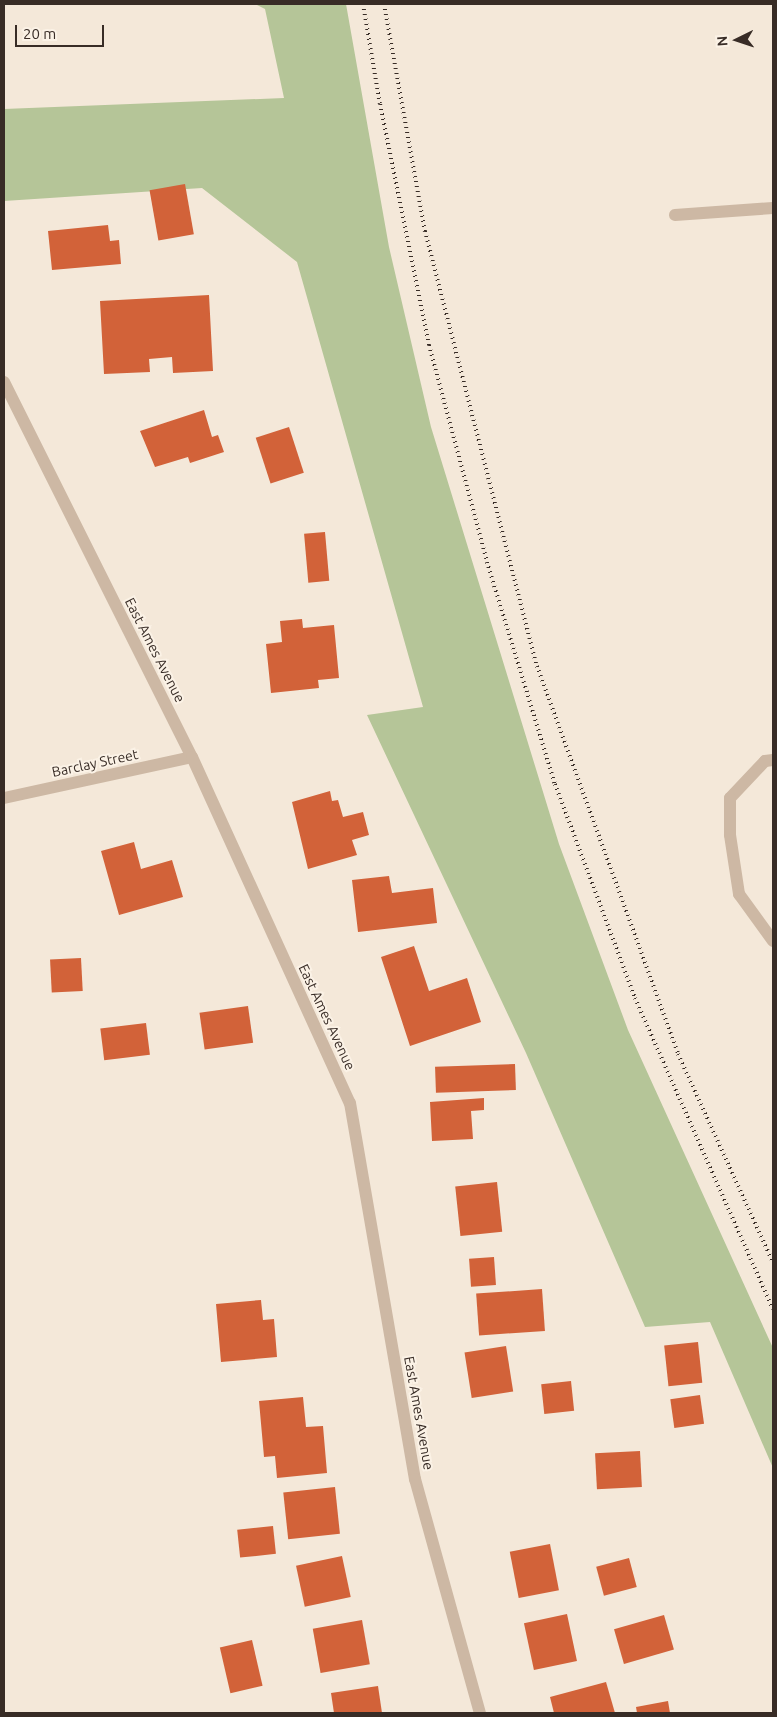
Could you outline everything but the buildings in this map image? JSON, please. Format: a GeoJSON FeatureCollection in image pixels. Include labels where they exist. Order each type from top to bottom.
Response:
{"type":"FeatureCollection","features":[{"type":"Feature","properties":{"kind":"street"},"geometry":{"type":"LineString","coordinates":[[675,215],[773,208]]}},
{"type":"Feature","properties":{"kind":"street","name":"East Ames Avenue"},"geometry":{"type":"LineString","coordinates":[[4,382],[192,757],[350,1103],[415,1479],[480,1713]]}},
{"type":"Feature","properties":{"kind":"street","name":"Barclay Street"},"geometry":{"type":"LineString","coordinates":[[4,798],[192,757]]}},
{"type":"Feature","properties":{"kind":"street"},"geometry":{"type":"LineString","coordinates":[[769,760],[730,798],[730,835],[740,894],[773,941]]}},
{"type":"Feature","properties":{"kind":"green space"},"geometry":{"type":"Polygon","coordinates":[[[255,4],[346,4],[389,247],[431,427],[559,844],[628,1030],[773,1348],[773,1468],[710,1322],[645,1327],[526,1053],[367,715],[423,707],[297,262],[202,188],[4,201],[4,109],[284,98],[265,9],[255,4]]]}},
{"type":"Feature","properties":{"kind":"railway"},"geometry":{"type":"LineString","coordinates":[[363,4],[380,104],[429,345],[487,562],[555,784],[635,998],[773,1309]]}},
{"type":"Feature","properties":{"kind":"railway"},"geometry":{"type":"LineString","coordinates":[[384,4],[425,231],[537,666],[678,1054],[773,1262]]}}]}
